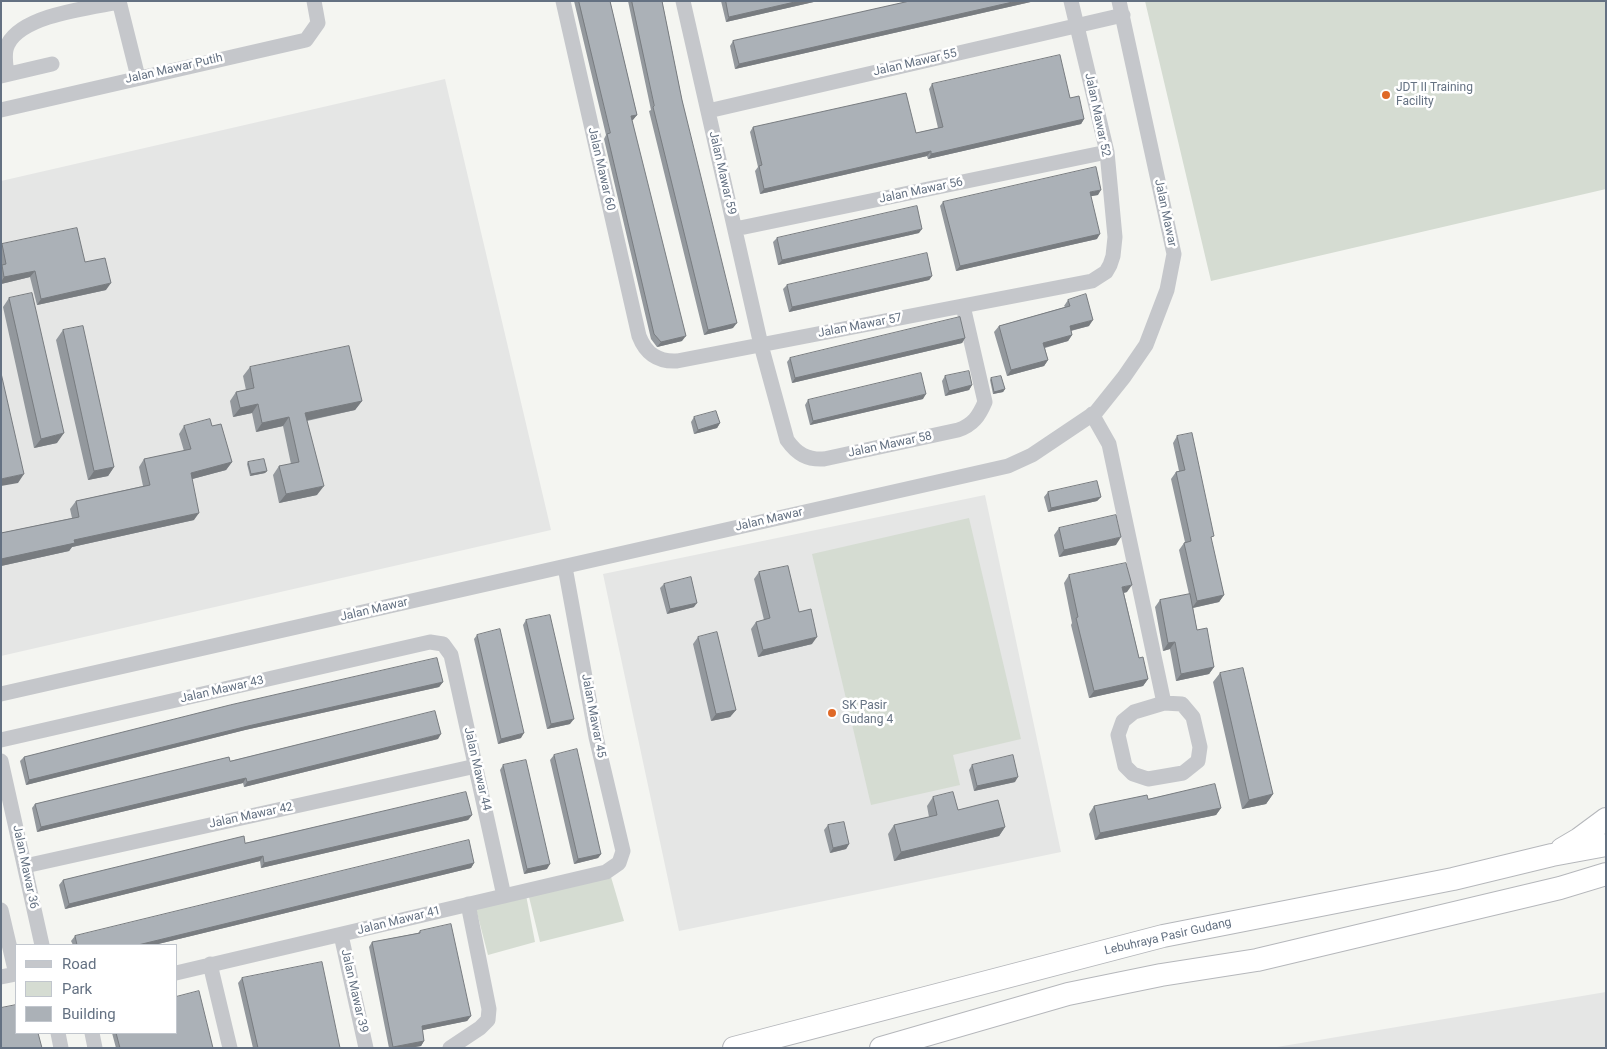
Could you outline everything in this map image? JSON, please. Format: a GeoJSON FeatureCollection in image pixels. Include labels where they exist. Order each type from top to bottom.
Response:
{"type":"FeatureCollection","features":[{"type":"Feature","properties":{"kind":"highway"},"geometry":{"type":"LineString","coordinates":[[1552,855],[1579,839],[1606,818]]}},
{"type":"Feature","properties":{"kind":"highway","name":"Lebuhraya Pasir Gudang"},"geometry":{"type":"LineString","coordinates":[[734,1048],[1164,936],[1453,879],[1552,855],[1606,845]]}},
{"type":"Feature","properties":{"kind":"highway"},"geometry":{"type":"LineString","coordinates":[[881,1048],[1068,994],[1161,975],[1257,960],[1560,888],[1606,874]]}},
{"type":"Feature","properties":{"kind":"highway"},"geometry":{"type":"LineString","coordinates":[[1560,888],[1606,882]]}},
{"type":"Feature","properties":{"kind":"street"},"geometry":{"type":"LineString","coordinates":[[52,64],[4,75],[5,51],[15,34],[31,24],[59,15],[119,1],[138,77]]}},
{"type":"Feature","properties":{"kind":"street","name":"Jalan Mawar Putih"},"geometry":{"type":"LineString","coordinates":[[1,110],[138,77],[306,40],[318,23],[314,1]]}},
{"type":"Feature","properties":{"kind":"street","name":"Jalan Mawar 60"},"geometry":{"type":"LineString","coordinates":[[563,1],[639,336]]}},
{"type":"Feature","properties":{"kind":"street","name":"Jalan Mawar 59"},"geometry":{"type":"LineString","coordinates":[[683,1],[761,345]]}},
{"type":"Feature","properties":{"kind":"street","name":"Jalan Mawar 52"},"geometry":{"type":"LineString","coordinates":[[1071,1],[1107,152],[1114,237],[1113,256],[1106,272],[1092,281]]}},
{"type":"Feature","properties":{"kind":"street","name":"Jalan Mawar 55"},"geometry":{"type":"LineString","coordinates":[[708,111],[1077,25],[1121,8]]}},
{"type":"Feature","properties":{"kind":"street","name":"Jalan Mawar"},"geometry":{"type":"LineString","coordinates":[[1,694],[1008,466],[1032,455],[1096,412],[1146,345],[1167,290],[1174,254],[1121,8]]}},
{"type":"Feature","properties":{"kind":"street","name":"Jalan Mawar 56"},"geometry":{"type":"LineString","coordinates":[[735,229],[1107,152]]}},
{"type":"Feature","properties":{"kind":"street","name":"Jalan Mawar 57"},"geometry":{"type":"LineString","coordinates":[[639,336],[642,345],[648,353],[657,359],[667,362],[677,361],[1092,281]]}},
{"type":"Feature","properties":{"kind":"street","name":"Jalan Mawar 58"},"geometry":{"type":"LineString","coordinates":[[761,345],[787,440],[804,457],[824,459],[958,430],[968,427],[976,420],[985,402],[963,306]]}},
{"type":"Feature","properties":{"kind":"street"},"geometry":{"type":"LineString","coordinates":[[1092,414],[1109,444],[1164,704]]}},
{"type":"Feature","properties":{"kind":"street","name":"Jalan Mawar 45"},"geometry":{"type":"LineString","coordinates":[[565,567],[596,737],[623,851],[619,864]]}},
{"type":"Feature","properties":{"kind":"street","name":"Jalan Mawar 43"},"geometry":{"type":"LineString","coordinates":[[1,740],[430,642],[443,644]]}},
{"type":"Feature","properties":{"kind":"street","name":"Jalan Mawar 44"},"geometry":{"type":"LineString","coordinates":[[443,644],[451,655],[504,896]]}},
{"type":"Feature","properties":{"kind":"street"},"geometry":{"type":"LineString","coordinates":[[1164,704],[1182,704],[1193,717],[1200,747],[1198,761],[1183,773],[1148,779],[1133,774],[1125,766],[1118,735],[1123,721],[1134,712],[1164,704]]}},
{"type":"Feature","properties":{"kind":"street","name":"Jalan Mawar 36"},"geometry":{"type":"LineString","coordinates":[[1,761],[42,944]]}},
{"type":"Feature","properties":{"kind":"street","name":"Jalan Mawar 42"},"geometry":{"type":"LineString","coordinates":[[25,866],[476,766]]}},
{"type":"Feature","properties":{"kind":"street","name":"Jalan Mawar 41"},"geometry":{"type":"LineString","coordinates":[[178,972],[606,872],[619,864]]}},
{"type":"Feature","properties":{"kind":"street"},"geometry":{"type":"LineString","coordinates":[[450,1048],[480,1028],[488,1020],[489,1009],[468,904]]}},
{"type":"Feature","properties":{"kind":"street"},"geometry":{"type":"LineString","coordinates":[[1,910],[15,970]]}},
{"type":"Feature","properties":{"kind":"street","name":"Jalan Mawar 39"},"geometry":{"type":"LineString","coordinates":[[341,935],[366,1048]]}},
{"type":"Feature","properties":{"kind":"street"},"geometry":{"type":"LineString","coordinates":[[210,964],[230,1048]]}},
{"type":"Feature","properties":{"kind":"street"},"geometry":{"type":"LineString","coordinates":[[1,977],[15,974]]}},
{"type":"Feature","properties":{"kind":"street"},"geometry":{"type":"LineString","coordinates":[[58,1034],[61,1048]]}},
{"type":"Feature","properties":{"kind":"street"},"geometry":{"type":"LineString","coordinates":[[92,1034],[94,1048]]}},
{"type":"Feature","properties":{"kind":"shaded area"},"geometry":{"type":"Polygon","coordinates":[[[445,79],[551,530],[1,656],[1,181],[445,79]]]}},
{"type":"Feature","properties":{"kind":"shaded area","name":"SK Pasir Gudang 4"},"geometry":{"type":"Polygon","coordinates":[[[985,495],[1061,852],[679,931],[603,574],[985,495]]]}},
{"type":"Feature","properties":{"kind":"shaded area"},"geometry":{"type":"Polygon","coordinates":[[[1606,992],[1606,1048],[1271,1048],[1606,992]]]}},
{"type":"Feature","properties":{"kind":"green space","name":"JDT II Training Facility"},"geometry":{"type":"Polygon","coordinates":[[[1145,1],[1606,1],[1606,189],[1211,281],[1145,1]]]}},
{"type":"Feature","properties":{"kind":"green space"},"geometry":{"type":"Polygon","coordinates":[[[969,518],[1021,739],[953,755],[960,785],[871,805],[812,554],[969,518]]]}},
{"type":"Feature","properties":{"kind":"green space"},"geometry":{"type":"Polygon","coordinates":[[[611,877],[624,921],[540,942],[529,897],[611,877]]]}},
{"type":"Feature","properties":{"kind":"green space"},"geometry":{"type":"Polygon","coordinates":[[[526,895],[535,942],[488,955],[476,909],[526,895]]]}},
{"type":"Feature","properties":{"kind":"building"},"geometry":{"type":"Polygon","coordinates":[[[579,1],[610,1],[637,115],[631,116],[686,336],[661,342],[654,334],[607,134],[610,133],[579,1]]]}},
{"type":"Feature","properties":{"kind":"building"},"geometry":{"type":"Polygon","coordinates":[[[632,1],[662,1],[682,100],[737,323],[708,330],[653,107],[632,1]]]}},
{"type":"Feature","properties":{"kind":"building"},"geometry":{"type":"Polygon","coordinates":[[[726,1],[799,1],[729,17],[726,1]]]}},
{"type":"Feature","properties":{"kind":"building"},"geometry":{"type":"Polygon","coordinates":[[[910,1],[1017,1],[739,64],[733,41],[910,1]]]}},
{"type":"Feature","properties":{"kind":"building"},"geometry":{"type":"Polygon","coordinates":[[[1060,55],[1070,98],[1079,96],[1084,119],[764,189],[759,166],[762,165],[753,127],[906,93],[916,133],[943,127],[932,84],[1060,55]]]}},
{"type":"Feature","properties":{"kind":"building"},"geometry":{"type":"Polygon","coordinates":[[[1096,167],[1101,190],[1090,192],[1100,234],[960,266],[943,202],[1096,167]]]}},
{"type":"Feature","properties":{"kind":"building"},"geometry":{"type":"Polygon","coordinates":[[[917,206],[922,229],[782,260],[777,238],[917,206]]]}},
{"type":"Feature","properties":{"kind":"building"},"geometry":{"type":"Polygon","coordinates":[[[77,228],[85,262],[105,258],[111,283],[41,299],[35,271],[4,277],[2,265],[6,264],[2,244],[77,228]]]}},
{"type":"Feature","properties":{"kind":"building"},"geometry":{"type":"Polygon","coordinates":[[[927,253],[932,276],[792,307],[787,285],[927,253]]]}},
{"type":"Feature","properties":{"kind":"building"},"geometry":{"type":"Polygon","coordinates":[[[32,293],[64,433],[41,439],[9,298],[32,293]]]}},
{"type":"Feature","properties":{"kind":"building"},"geometry":{"type":"Polygon","coordinates":[[[1086,294],[1093,320],[1070,326],[1072,335],[1043,343],[1048,360],[1011,370],[999,326],[1070,306],[1068,300],[1086,294]]]}},
{"type":"Feature","properties":{"kind":"building"},"geometry":{"type":"Polygon","coordinates":[[[960,317],[965,338],[795,378],[790,358],[960,317]]]}},
{"type":"Feature","properties":{"kind":"building"},"geometry":{"type":"Polygon","coordinates":[[[83,326],[114,467],[94,471],[63,330],[83,326]]]}},
{"type":"Feature","properties":{"kind":"building"},"geometry":{"type":"Polygon","coordinates":[[[349,346],[362,401],[305,413],[324,486],[286,494],[279,466],[299,462],[289,417],[262,423],[258,404],[240,408],[236,392],[254,388],[250,367],[349,346]]]}},
{"type":"Feature","properties":{"kind":"building"},"geometry":{"type":"Polygon","coordinates":[[[969,371],[972,385],[949,391],[945,376],[969,371]]]}},
{"type":"Feature","properties":{"kind":"building"},"geometry":{"type":"Polygon","coordinates":[[[1,373],[24,474],[1,479],[1,373]]]}},
{"type":"Feature","properties":{"kind":"building"},"geometry":{"type":"Polygon","coordinates":[[[921,373],[926,394],[813,421],[808,400],[921,373]]]}},
{"type":"Feature","properties":{"kind":"building"},"geometry":{"type":"Polygon","coordinates":[[[1001,376],[1005,389],[994,392],[991,378],[1001,376]]]}},
{"type":"Feature","properties":{"kind":"building"},"geometry":{"type":"Polygon","coordinates":[[[716,411],[720,423],[698,430],[694,417],[716,411]]]}},
{"type":"Feature","properties":{"kind":"building"},"geometry":{"type":"Polygon","coordinates":[[[210,419],[212,426],[221,424],[232,462],[191,473],[199,513],[74,540],[75,543],[1,559],[1,533],[79,517],[76,501],[150,485],[144,459],[191,449],[184,426],[210,419]]]}},
{"type":"Feature","properties":{"kind":"building"},"geometry":{"type":"Polygon","coordinates":[[[1192,433],[1214,536],[1211,537],[1224,595],[1197,601],[1184,543],[1191,541],[1176,472],[1185,470],[1177,436],[1192,433]]]}},
{"type":"Feature","properties":{"kind":"building"},"geometry":{"type":"Polygon","coordinates":[[[264,459],[267,471],[251,474],[248,462],[264,459]]]}},
{"type":"Feature","properties":{"kind":"building"},"geometry":{"type":"Polygon","coordinates":[[[1097,481],[1101,497],[1051,508],[1048,492],[1097,481]]]}},
{"type":"Feature","properties":{"kind":"building"},"geometry":{"type":"Polygon","coordinates":[[[1116,515],[1121,537],[1064,550],[1059,528],[1116,515]]]}},
{"type":"Feature","properties":{"kind":"building"},"geometry":{"type":"Polygon","coordinates":[[[1126,563],[1132,585],[1122,587],[1139,658],[1143,657],[1148,679],[1094,691],[1076,618],[1078,617],[1069,575],[1126,563]]]}},
{"type":"Feature","properties":{"kind":"building"},"geometry":{"type":"Polygon","coordinates":[[[788,566],[799,612],[811,609],[817,637],[763,650],[756,622],[770,618],[759,572],[788,566]]]}},
{"type":"Feature","properties":{"kind":"building"},"geometry":{"type":"Polygon","coordinates":[[[691,577],[697,603],[670,609],[664,584],[691,577]]]}},
{"type":"Feature","properties":{"kind":"building"},"geometry":{"type":"Polygon","coordinates":[[[1190,594],[1197,630],[1207,628],[1214,667],[1181,674],[1175,642],[1168,643],[1160,600],[1190,594]]]}},
{"type":"Feature","properties":{"kind":"building"},"geometry":{"type":"Polygon","coordinates":[[[550,615],[574,719],[551,724],[526,620],[550,615]]]}},
{"type":"Feature","properties":{"kind":"building"},"geometry":{"type":"Polygon","coordinates":[[[500,629],[524,733],[501,739],[477,635],[500,629]]]}},
{"type":"Feature","properties":{"kind":"building"},"geometry":{"type":"Polygon","coordinates":[[[717,632],[736,710],[716,714],[698,637],[717,632]]]}},
{"type":"Feature","properties":{"kind":"building"},"geometry":{"type":"Polygon","coordinates":[[[437,658],[443,682],[248,726],[29,780],[24,757],[230,705],[437,658]]]}},
{"type":"Feature","properties":{"kind":"building"},"geometry":{"type":"Polygon","coordinates":[[[1243,668],[1273,794],[1249,800],[1220,673],[1243,668]]]}},
{"type":"Feature","properties":{"kind":"building"},"geometry":{"type":"Polygon","coordinates":[[[435,711],[441,734],[247,782],[246,778],[41,827],[35,804],[229,757],[230,761],[435,711]]]}},
{"type":"Feature","properties":{"kind":"building"},"geometry":{"type":"Polygon","coordinates":[[[577,749],[601,854],[578,859],[554,755],[577,749]]]}},
{"type":"Feature","properties":{"kind":"building"},"geometry":{"type":"Polygon","coordinates":[[[1013,755],[1018,777],[977,786],[972,765],[1013,755]]]}},
{"type":"Feature","properties":{"kind":"building"},"geometry":{"type":"Polygon","coordinates":[[[526,760],[550,864],[527,869],[503,765],[526,760]]]}},
{"type":"Feature","properties":{"kind":"building"},"geometry":{"type":"Polygon","coordinates":[[[1215,784],[1221,808],[1100,833],[1094,806],[1147,795],[1148,799],[1215,784]]]}},
{"type":"Feature","properties":{"kind":"building"},"geometry":{"type":"Polygon","coordinates":[[[466,792],[472,815],[264,863],[263,856],[69,904],[63,880],[244,836],[245,843],[466,792]]]}},
{"type":"Feature","properties":{"kind":"building"},"geometry":{"type":"Polygon","coordinates":[[[953,792],[958,810],[998,800],[1005,827],[901,852],[894,825],[937,815],[933,797],[953,792]]]}},
{"type":"Feature","properties":{"kind":"building"},"geometry":{"type":"Polygon","coordinates":[[[844,822],[849,844],[833,848],[828,825],[844,822]]]}},
{"type":"Feature","properties":{"kind":"building"},"geometry":{"type":"Polygon","coordinates":[[[469,840],[474,863],[142,944],[77,944],[75,936],[469,840]]]}},
{"type":"Feature","properties":{"kind":"building"},"geometry":{"type":"Polygon","coordinates":[[[451,924],[471,1016],[422,1026],[424,1041],[393,1047],[372,942],[420,933],[420,931],[451,924]]]}},
{"type":"Feature","properties":{"kind":"building"},"geometry":{"type":"Polygon","coordinates":[[[322,962],[340,1048],[258,1048],[242,978],[322,962]]]}},
{"type":"Feature","properties":{"kind":"building"},"geometry":{"type":"Polygon","coordinates":[[[199,991],[213,1048],[120,1048],[116,1034],[178,1034],[178,996],[199,991]]]}},
{"type":"Feature","properties":{"kind":"building"},"geometry":{"type":"Polygon","coordinates":[[[15,1005],[15,1034],[38,1034],[42,1048],[1,1048],[1,1008],[15,1005]]]}},
{"type":"Feature","properties":{"kind":"place","name":"JDT II Training Facility"},"geometry":{"type":"Point","coordinates":[1386,95]}},
{"type":"Feature","properties":{"kind":"place","name":"SK Pasir Gudang 4"},"geometry":{"type":"Point","coordinates":[832,713]}}]}
